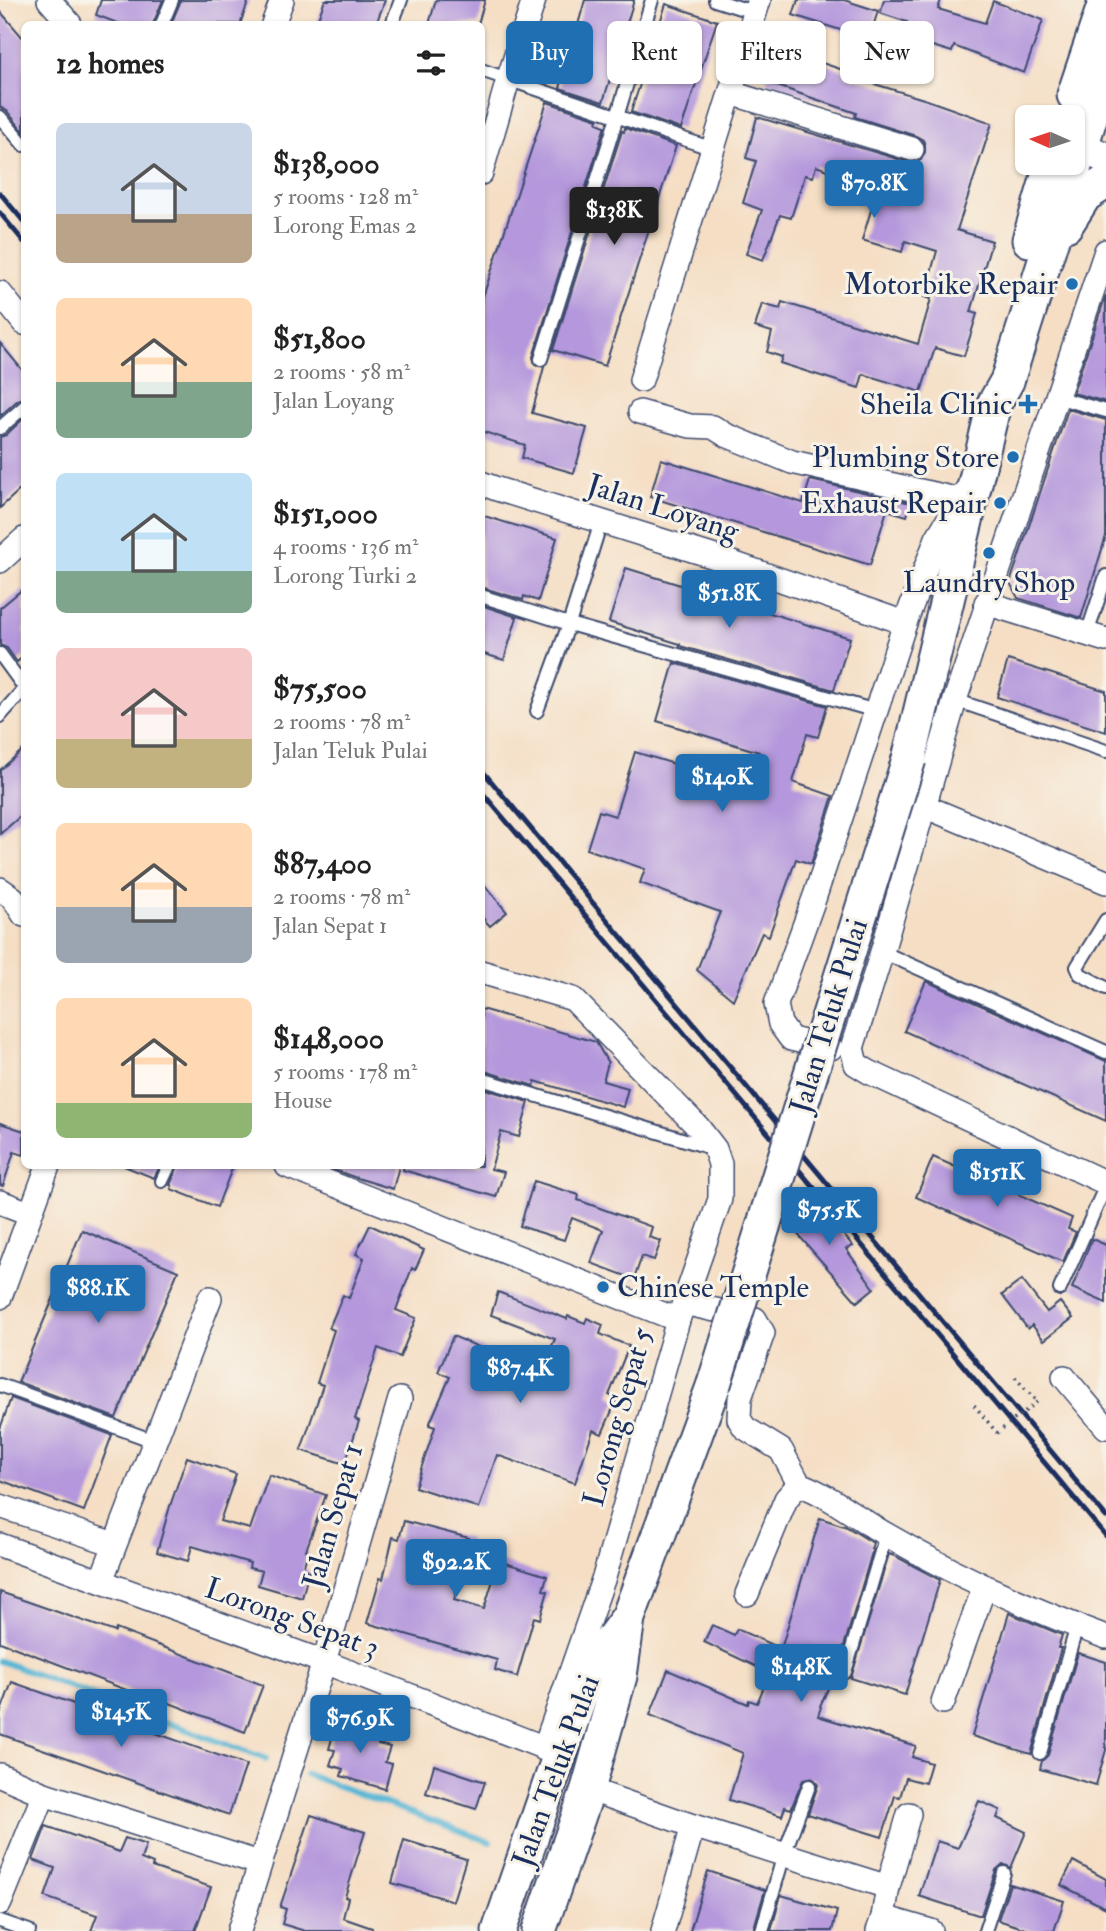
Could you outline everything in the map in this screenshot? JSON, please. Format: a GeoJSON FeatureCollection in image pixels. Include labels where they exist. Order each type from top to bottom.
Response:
{"type":"FeatureCollection","features":[{"type":"Feature","properties":{"kind":"main road","name":"Jalan Teluk Pulai"},"geometry":{"type":"LineString","coordinates":[[1085,129],[1106,1]]}},
{"type":"Feature","properties":{"kind":"main road","name":"Jalan Teluk Pulai"},"geometry":{"type":"LineString","coordinates":[[1085,132],[1106,68]]}},
{"type":"Feature","properties":{"kind":"main road","name":"Jalan Teluk Pulai"},"geometry":{"type":"LineString","coordinates":[[994,404],[988,375],[1048,175]]}},
{"type":"Feature","properties":{"kind":"main road","name":"Jalan Teluk Pulai"},"geometry":{"type":"LineString","coordinates":[[540,1931],[588,1789],[620,1676],[628,1618],[714,1384],[909,759],[994,404],[1007,381],[1072,175]]}},
{"type":"Feature","properties":{"kind":"main road"},"geometry":{"type":"LineString","coordinates":[[1049,251],[1085,195],[1106,182]]}},
{"type":"Feature","properties":{"kind":"main road","name":"Jalan Teluk Pulai"},"geometry":{"type":"LineString","coordinates":[[499,1931],[552,1752],[589,1670],[628,1618]]}},
{"type":"Feature","properties":{"kind":"main road"},"geometry":{"type":"LineString","coordinates":[[531,1931],[563,1861]]}},
{"type":"Feature","properties":{"kind":"street"},"geometry":{"type":"LineString","coordinates":[[273,21],[282,0]]}},
{"type":"Feature","properties":{"kind":"street"},"geometry":{"type":"LineString","coordinates":[[527,21],[534,0]]}},
{"type":"Feature","properties":{"kind":"street"},"geometry":{"type":"LineString","coordinates":[[53,2],[68,21]]}},
{"type":"Feature","properties":{"kind":"street"},"geometry":{"type":"LineString","coordinates":[[641,380],[757,6]]}},
{"type":"Feature","properties":{"kind":"street"},"geometry":{"type":"LineString","coordinates":[[485,159],[507,84]]}},
{"type":"Feature","properties":{"kind":"street"},"geometry":{"type":"LineString","coordinates":[[730,93],[912,149]]}},
{"type":"Feature","properties":{"kind":"street"},"geometry":{"type":"LineString","coordinates":[[1106,251],[955,700],[852,1048],[856,1064],[869,1072],[1106,1184]]}},
{"type":"Feature","properties":{"kind":"street"},"geometry":{"type":"LineString","coordinates":[[0,294],[21,319]]}},
{"type":"Feature","properties":{"kind":"street"},"geometry":{"type":"LineString","coordinates":[[640,412],[690,426],[713,427],[726,436],[792,462],[960,500]]}},
{"type":"Feature","properties":{"kind":"street"},"geometry":{"type":"LineString","coordinates":[[852,1048],[831,1048],[792,1038],[780,1024],[776,1004],[905,623],[937,538],[979,469]]}},
{"type":"Feature","properties":{"kind":"street","name":"Jalan Loyang"},"geometry":{"type":"LineString","coordinates":[[485,483],[718,558],[905,623]]}},
{"type":"Feature","properties":{"kind":"street"},"geometry":{"type":"LineString","coordinates":[[0,561],[21,543]]}},
{"type":"Feature","properties":{"kind":"street"},"geometry":{"type":"LineString","coordinates":[[986,603],[1096,637]]}},
{"type":"Feature","properties":{"kind":"street"},"geometry":{"type":"LineString","coordinates":[[924,806],[1106,882]]}},
{"type":"Feature","properties":{"kind":"street"},"geometry":{"type":"LineString","coordinates":[[485,973],[573,999],[698,1127],[715,1149]]}},
{"type":"Feature","properties":{"kind":"street","name":"Lorong Sepat 5"},"geometry":{"type":"LineString","coordinates":[[552,1752],[681,1311],[720,1199],[720,1164],[715,1149]]}},
{"type":"Feature","properties":{"kind":"street"},"geometry":{"type":"LineString","coordinates":[[0,1297],[47,1169]]}},
{"type":"Feature","properties":{"kind":"street"},"geometry":{"type":"LineString","coordinates":[[295,1169],[681,1311],[755,1319],[763,1333],[740,1398],[739,1419],[746,1428],[781,1450],[799,1484],[816,1490],[886,1535],[984,1588],[1106,1637]]}},
{"type":"Feature","properties":{"kind":"street"},"geometry":{"type":"LineString","coordinates":[[0,1202],[29,1213]]}},
{"type":"Feature","properties":{"kind":"street"},"geometry":{"type":"LineString","coordinates":[[101,1581],[210,1298]]}},
{"type":"Feature","properties":{"kind":"street"},"geometry":{"type":"LineString","coordinates":[[1064,1377],[1106,1427]]}},
{"type":"Feature","properties":{"kind":"street","name":"Jalan Sepat 1"},"geometry":{"type":"LineString","coordinates":[[239,1931],[324,1662],[400,1399]]}},
{"type":"Feature","properties":{"kind":"street"},"geometry":{"type":"LineString","coordinates":[[747,1594],[786,1499],[799,1484]]}},
{"type":"Feature","properties":{"kind":"street"},"geometry":{"type":"LineString","coordinates":[[0,1506],[114,1544]]}},
{"type":"Feature","properties":{"kind":"street","name":"Lorong Sepat 3"},"geometry":{"type":"LineString","coordinates":[[0,1545],[324,1662],[552,1752]]}},
{"type":"Feature","properties":{"kind":"street"},"geometry":{"type":"LineString","coordinates":[[943,1702],[984,1588]]}},
{"type":"Feature","properties":{"kind":"street"},"geometry":{"type":"LineString","coordinates":[[0,1775],[44,1794],[259,1863]]}},
{"type":"Feature","properties":{"kind":"street"},"geometry":{"type":"LineString","coordinates":[[588,1789],[693,1826],[888,1887]]}},
{"type":"Feature","properties":{"kind":"street"},"geometry":{"type":"LineString","coordinates":[[0,1903],[44,1794]]}},
{"type":"Feature","properties":{"kind":"street"},"geometry":{"type":"LineString","coordinates":[[909,1814],[880,1924],[931,1931]]}},
{"type":"Feature","properties":{"kind":"street"},"geometry":{"type":"LineString","coordinates":[[663,1931],[693,1826]]}},
{"type":"Feature","properties":{"kind":"lane"},"geometry":{"type":"LineString","coordinates":[[163,21],[172,0]]}},
{"type":"Feature","properties":{"kind":"lane"},"geometry":{"type":"LineString","coordinates":[[393,21],[401,0]]}},
{"type":"Feature","properties":{"kind":"lane"},"geometry":{"type":"LineString","coordinates":[[541,359],[652,0]]}},
{"type":"Feature","properties":{"kind":"lane"},"geometry":{"type":"LineString","coordinates":[[715,0],[757,6]]}},
{"type":"Feature","properties":{"kind":"lane"},"geometry":{"type":"LineString","coordinates":[[485,71],[506,79]]}},
{"type":"Feature","properties":{"kind":"lane"},"geometry":{"type":"LineString","coordinates":[[520,84],[713,149]]}},
{"type":"Feature","properties":{"kind":"lane"},"geometry":{"type":"LineString","coordinates":[[0,117],[21,142]]}},
{"type":"Feature","properties":{"kind":"lane"},"geometry":{"type":"LineString","coordinates":[[1056,397],[1106,411]]}},
{"type":"Feature","properties":{"kind":"lane"},"geometry":{"type":"LineString","coordinates":[[0,428],[21,410]]}},
{"type":"Feature","properties":{"kind":"lane"},"geometry":{"type":"LineString","coordinates":[[537,711],[569,624],[601,522]]}},
{"type":"Feature","properties":{"kind":"lane"},"geometry":{"type":"LineString","coordinates":[[1096,637],[1106,576]]}},
{"type":"Feature","properties":{"kind":"lane"},"geometry":{"type":"LineString","coordinates":[[485,597],[569,624],[876,711]]}},
{"type":"Feature","properties":{"kind":"lane"},"geometry":{"type":"LineString","coordinates":[[0,654],[21,684]]}},
{"type":"Feature","properties":{"kind":"lane"},"geometry":{"type":"LineString","coordinates":[[0,716],[21,692]]}},
{"type":"Feature","properties":{"kind":"lane"},"geometry":{"type":"LineString","coordinates":[[955,700],[1106,751]]}},
{"type":"Feature","properties":{"kind":"lane"},"geometry":{"type":"LineString","coordinates":[[1106,920],[1077,968],[1080,974],[1106,988]]}},
{"type":"Feature","properties":{"kind":"lane"},"geometry":{"type":"LineString","coordinates":[[882,952],[1106,1052]]}},
{"type":"Feature","properties":{"kind":"lane"},"geometry":{"type":"LineString","coordinates":[[485,1080],[715,1149]]}},
{"type":"Feature","properties":{"kind":"lane"},"geometry":{"type":"LineString","coordinates":[[162,1181],[168,1169]]}},
{"type":"Feature","properties":{"kind":"lane"},"geometry":{"type":"LineString","coordinates":[[1060,1289],[1106,1184]]}},
{"type":"Feature","properties":{"kind":"lane"},"geometry":{"type":"LineString","coordinates":[[0,1385],[154,1441]]}},
{"type":"Feature","properties":{"kind":"lane"},"geometry":{"type":"LineString","coordinates":[[845,1672],[886,1535]]}},
{"type":"Feature","properties":{"kind":"lane"},"geometry":{"type":"LineString","coordinates":[[1041,1753],[1077,1626]]}},
{"type":"Feature","properties":{"kind":"lane"},"geometry":{"type":"LineString","coordinates":[[762,1931],[784,1854],[809,1786]]}},
{"type":"Feature","properties":{"kind":"lane"},"geometry":{"type":"LineString","coordinates":[[985,1931],[1004,1873]]}},
{"type":"Feature","properties":{"kind":"lane"},"geometry":{"type":"LineString","coordinates":[[0,1921],[29,1931]]}},
{"type":"Feature","properties":{"kind":"path"},"geometry":{"type":"LineString","coordinates":[[974,1405],[997,1433],[1037,1402],[1015,1377]]}},
{"type":"Feature","properties":{"kind":"building"},"geometry":{"type":"Polygon","coordinates":[[[101,0],[163,0],[154,21],[112,21],[96,15],[101,0]]]}},
{"type":"Feature","properties":{"kind":"building"},"geometry":{"type":"Polygon","coordinates":[[[181,0],[249,0],[241,21],[172,21],[181,0]]]}},
{"type":"Feature","properties":{"kind":"building"},"geometry":{"type":"Polygon","coordinates":[[[325,0],[385,0],[377,21],[317,21],[325,0]]]}},
{"type":"Feature","properties":{"kind":"building"},"geometry":{"type":"Polygon","coordinates":[[[436,0],[485,0],[479,21],[430,21],[436,0]]]}},
{"type":"Feature","properties":{"kind":"building"},"geometry":{"type":"Polygon","coordinates":[[[585,0],[634,0],[628,21],[607,21],[608,84],[603,102],[560,88],[561,84],[593,84],[593,21],[579,21],[585,0]]]}},
{"type":"Feature","properties":{"kind":"building"},"geometry":{"type":"Polygon","coordinates":[[[798,0],[844,0],[878,11],[875,21],[840,21],[840,30],[826,25],[826,21],[812,21],[793,15],[798,0]]]}},
{"type":"Feature","properties":{"kind":"building"},"geometry":{"type":"Polygon","coordinates":[[[884,0],[941,0],[938,9],[985,23],[993,1],[1043,20],[1024,73],[954,46],[952,52],[934,46],[934,21],[904,21],[880,13],[884,0]]]}},
{"type":"Feature","properties":{"kind":"building"},"geometry":{"type":"Polygon","coordinates":[[[666,4],[717,21],[702,66],[702,21],[660,21],[666,4]]]}},
{"type":"Feature","properties":{"kind":"building"},"geometry":{"type":"Polygon","coordinates":[[[0,11],[21,36],[21,128],[7,111],[0,107],[0,11]]]}},
{"type":"Feature","properties":{"kind":"building"},"geometry":{"type":"Polygon","coordinates":[[[826,64],[840,69],[840,84],[875,84],[992,123],[957,230],[992,241],[971,312],[977,314],[964,356],[935,348],[921,392],[863,374],[859,388],[780,363],[782,357],[767,352],[772,332],[755,327],[762,304],[780,309],[782,302],[918,344],[931,299],[924,297],[937,251],[905,241],[902,252],[862,240],[878,187],[816,166],[813,177],[805,175],[791,218],[780,215],[763,260],[746,254],[762,210],[743,203],[756,161],[746,158],[757,117],[908,162],[921,160],[925,152],[923,140],[855,117],[856,113],[772,84],[826,84],[826,64]]]}},
{"type":"Feature","properties":{"kind":"building"},"geometry":{"type":"Polygon","coordinates":[[[640,84],[696,84],[681,129],[631,112],[640,84]]]}},
{"type":"Feature","properties":{"kind":"building"},"geometry":{"type":"Polygon","coordinates":[[[547,102],[598,119],[597,123],[605,126],[533,357],[535,365],[544,367],[532,413],[587,428],[574,473],[522,458],[525,445],[485,432],[485,291],[547,102]]]}},
{"type":"Feature","properties":{"kind":"building"},"geometry":{"type":"Polygon","coordinates":[[[625,128],[676,146],[605,366],[553,350],[625,128]]]}},
{"type":"Feature","properties":{"kind":"building"},"geometry":{"type":"Polygon","coordinates":[[[1106,295],[1106,402],[1073,393],[1106,295]]]}},
{"type":"Feature","properties":{"kind":"building"},"geometry":{"type":"Polygon","coordinates":[[[0,343],[21,368],[21,399],[0,416],[0,343]]]}},
{"type":"Feature","properties":{"kind":"building"},"geometry":{"type":"Polygon","coordinates":[[[1068,409],[1106,420],[1106,536],[1081,618],[1018,598],[1010,583],[1068,409]]]}},
{"type":"Feature","properties":{"kind":"building"},"geometry":{"type":"Polygon","coordinates":[[[21,421],[21,489],[0,508],[0,437],[21,421]]]}},
{"type":"Feature","properties":{"kind":"building"},"geometry":{"type":"Polygon","coordinates":[[[661,459],[803,503],[810,480],[911,503],[907,516],[887,510],[870,565],[650,497],[661,459]]]}},
{"type":"Feature","properties":{"kind":"building"},"geometry":{"type":"Polygon","coordinates":[[[485,516],[557,538],[538,601],[524,596],[523,600],[485,588],[485,516]]]}},
{"type":"Feature","properties":{"kind":"building"},"geometry":{"type":"Polygon","coordinates":[[[626,568],[850,638],[834,690],[680,646],[609,622],[626,568]]]}},
{"type":"Feature","properties":{"kind":"building"},"geometry":{"type":"Polygon","coordinates":[[[21,590],[21,659],[17,662],[7,648],[0,645],[0,608],[21,590]]]}},
{"type":"Feature","properties":{"kind":"building"},"geometry":{"type":"Polygon","coordinates":[[[485,606],[517,617],[504,660],[485,654],[485,606]]]}},
{"type":"Feature","properties":{"kind":"building"},"geometry":{"type":"Polygon","coordinates":[[[1008,660],[1106,691],[1106,732],[997,697],[1008,660]]]}},
{"type":"Feature","properties":{"kind":"building"},"geometry":{"type":"Polygon","coordinates":[[[674,663],[827,706],[818,737],[807,734],[793,782],[833,796],[811,864],[796,859],[769,936],[762,933],[733,1000],[697,970],[720,912],[640,883],[645,869],[587,849],[599,811],[615,816],[635,752],[694,770],[695,766],[747,785],[759,752],[657,721],[674,663]]]}},
{"type":"Feature","properties":{"kind":"building"},"geometry":{"type":"Polygon","coordinates":[[[21,752],[21,816],[0,834],[0,770],[21,752]]]}},
{"type":"Feature","properties":{"kind":"building"},"geometry":{"type":"Polygon","coordinates":[[[485,886],[507,912],[490,926],[485,920],[485,886]]]}},
{"type":"Feature","properties":{"kind":"building"},"geometry":{"type":"Polygon","coordinates":[[[926,981],[1106,1061],[1106,1121],[904,1031],[926,981]]]}},
{"type":"Feature","properties":{"kind":"building"},"geometry":{"type":"Polygon","coordinates":[[[485,1010],[596,1042],[608,1063],[603,1081],[628,1088],[623,1107],[535,1081],[534,1086],[485,1071],[485,1010]]]}},
{"type":"Feature","properties":{"kind":"building"},"geometry":{"type":"Polygon","coordinates":[[[485,1089],[529,1102],[519,1137],[501,1132],[491,1169],[504,1172],[496,1197],[403,1170],[485,1169],[485,1089]]]}},
{"type":"Feature","properties":{"kind":"building"},"geometry":{"type":"Polygon","coordinates":[[[0,1123],[21,1130],[21,1154],[14,1152],[3,1186],[0,1185],[0,1123]]]}},
{"type":"Feature","properties":{"kind":"building"},"geometry":{"type":"Polygon","coordinates":[[[933,1157],[1072,1218],[1068,1229],[1076,1232],[1063,1262],[916,1197],[933,1157]]]}},
{"type":"Feature","properties":{"kind":"building"},"geometry":{"type":"Polygon","coordinates":[[[132,1169],[158,1169],[154,1178],[132,1169]]]}},
{"type":"Feature","properties":{"kind":"building"},"geometry":{"type":"Polygon","coordinates":[[[177,1169],[232,1169],[217,1207],[171,1189],[177,1169]]]}},
{"type":"Feature","properties":{"kind":"building"},"geometry":{"type":"Polygon","coordinates":[[[332,1169],[398,1169],[393,1189],[332,1169]]]}},
{"type":"Feature","properties":{"kind":"building"},"geometry":{"type":"Polygon","coordinates":[[[534,1181],[579,1195],[578,1200],[652,1227],[649,1237],[661,1241],[654,1260],[642,1256],[634,1279],[591,1263],[603,1230],[572,1218],[564,1240],[520,1226],[534,1181]]]}},
{"type":"Feature","properties":{"kind":"building"},"geometry":{"type":"Polygon","coordinates":[[[815,1201],[853,1246],[846,1249],[874,1288],[857,1302],[795,1231],[784,1224],[790,1205],[804,1210],[815,1201]]]}},
{"type":"Feature","properties":{"kind":"building"},"geometry":{"type":"Polygon","coordinates":[[[370,1225],[424,1250],[415,1270],[412,1268],[396,1310],[416,1318],[400,1357],[378,1348],[355,1419],[359,1421],[345,1464],[301,1450],[323,1385],[317,1383],[334,1330],[329,1328],[343,1295],[349,1298],[364,1258],[356,1254],[370,1225]]]}},
{"type":"Feature","properties":{"kind":"building"},"geometry":{"type":"Polygon","coordinates":[[[82,1230],[178,1271],[116,1418],[18,1382],[82,1230]]]}},
{"type":"Feature","properties":{"kind":"building"},"geometry":{"type":"Polygon","coordinates":[[[1092,1239],[1106,1245],[1106,1303],[1072,1288],[1092,1239]]]}},
{"type":"Feature","properties":{"kind":"building"},"geometry":{"type":"Polygon","coordinates":[[[1022,1280],[1047,1312],[1060,1302],[1073,1318],[1044,1340],[1032,1325],[1028,1329],[1002,1295],[1022,1280]]]}},
{"type":"Feature","properties":{"kind":"building"},"geometry":{"type":"Polygon","coordinates":[[[498,1292],[567,1319],[568,1316],[585,1323],[587,1318],[603,1325],[600,1334],[629,1346],[609,1395],[617,1399],[602,1434],[593,1430],[575,1483],[497,1455],[479,1508],[415,1487],[435,1427],[429,1425],[450,1377],[438,1372],[453,1336],[540,1373],[555,1339],[491,1315],[498,1292]]]}},
{"type":"Feature","properties":{"kind":"building"},"geometry":{"type":"Polygon","coordinates":[[[11,1398],[112,1435],[84,1511],[0,1480],[0,1429],[11,1398]]]}},
{"type":"Feature","properties":{"kind":"building"},"geometry":{"type":"Polygon","coordinates":[[[187,1457],[236,1474],[220,1521],[250,1529],[269,1475],[326,1495],[306,1550],[308,1551],[303,1569],[309,1571],[302,1598],[258,1585],[262,1571],[249,1568],[250,1563],[192,1546],[188,1561],[157,1552],[187,1457]]]}},
{"type":"Feature","properties":{"kind":"building"},"geometry":{"type":"Polygon","coordinates":[[[820,1518],[847,1527],[873,1543],[873,1549],[836,1673],[818,1716],[916,1746],[912,1757],[931,1763],[925,1783],[906,1778],[900,1797],[895,1796],[882,1837],[808,1814],[818,1785],[811,1778],[803,1780],[791,1809],[785,1807],[782,1816],[729,1800],[743,1753],[650,1715],[668,1670],[748,1704],[749,1700],[757,1703],[770,1673],[704,1642],[712,1625],[734,1635],[737,1629],[781,1649],[820,1518]]]}},
{"type":"Feature","properties":{"kind":"building"},"geometry":{"type":"Polygon","coordinates":[[[404,1521],[469,1538],[454,1600],[484,1609],[499,1561],[547,1576],[543,1590],[548,1591],[540,1619],[534,1617],[517,1677],[495,1670],[497,1660],[367,1623],[380,1578],[383,1579],[393,1537],[399,1539],[404,1521]]]}},
{"type":"Feature","properties":{"kind":"building"},"geometry":{"type":"Polygon","coordinates":[[[889,1554],[940,1580],[905,1695],[851,1678],[889,1554]]]}},
{"type":"Feature","properties":{"kind":"building"},"geometry":{"type":"Polygon","coordinates":[[[0,1592],[115,1632],[116,1629],[263,1685],[245,1732],[0,1642],[0,1592]]]}},
{"type":"Feature","properties":{"kind":"building"},"geometry":{"type":"Polygon","coordinates":[[[1009,1613],[1062,1635],[1058,1648],[1061,1648],[1031,1754],[972,1736],[1009,1613]]]}},
{"type":"Feature","properties":{"kind":"building"},"geometry":{"type":"Polygon","coordinates":[[[1078,1653],[1106,1662],[1106,1750],[1096,1785],[1040,1769],[1042,1761],[1048,1755],[1078,1653]]]}},
{"type":"Feature","properties":{"kind":"building"},"geometry":{"type":"Polygon","coordinates":[[[12,1682],[246,1765],[229,1815],[0,1734],[0,1714],[12,1682]]]}},
{"type":"Feature","properties":{"kind":"building"},"geometry":{"type":"Polygon","coordinates":[[[337,1721],[381,1734],[378,1744],[390,1747],[385,1762],[392,1764],[385,1789],[341,1776],[343,1769],[330,1765],[335,1750],[329,1749],[337,1721]]]}},
{"type":"Feature","properties":{"kind":"building"},"geometry":{"type":"Polygon","coordinates":[[[434,1765],[485,1782],[476,1809],[426,1793],[434,1765]]]}},
{"type":"Feature","properties":{"kind":"building"},"geometry":{"type":"Polygon","coordinates":[[[979,1801],[1000,1810],[997,1818],[1026,1832],[1011,1868],[1003,1864],[996,1870],[981,1915],[919,1896],[937,1841],[958,1848],[979,1801]]]}},
{"type":"Feature","properties":{"kind":"building"},"geometry":{"type":"Polygon","coordinates":[[[311,1815],[365,1832],[345,1897],[348,1898],[343,1918],[372,1928],[372,1931],[305,1931],[282,1924],[286,1909],[280,1907],[311,1815]]]}},
{"type":"Feature","properties":{"kind":"building"},"geometry":{"type":"Polygon","coordinates":[[[46,1826],[119,1852],[125,1838],[146,1845],[141,1859],[153,1864],[152,1867],[211,1887],[195,1931],[91,1931],[97,1915],[45,1897],[55,1868],[33,1860],[46,1826]]]}},
{"type":"Feature","properties":{"kind":"building"},"geometry":{"type":"Polygon","coordinates":[[[404,1840],[466,1859],[453,1901],[392,1883],[404,1840]]]}},
{"type":"Feature","properties":{"kind":"building"},"geometry":{"type":"Polygon","coordinates":[[[1073,1861],[1106,1879],[1106,1908],[1061,1885],[1073,1861]]]}},
{"type":"Feature","properties":{"kind":"building"},"geometry":{"type":"Polygon","coordinates":[[[708,1871],[765,1890],[753,1931],[690,1931],[708,1871]]]}},
{"type":"Feature","properties":{"kind":"building"},"geometry":{"type":"Polygon","coordinates":[[[1010,1884],[1064,1901],[1054,1931],[1032,1931],[998,1920],[1010,1884]]]}},
{"type":"Feature","properties":{"kind":"building"},"geometry":{"type":"Polygon","coordinates":[[[781,1895],[837,1911],[832,1931],[771,1931],[781,1895]]]}},
{"type":"Feature","properties":{"kind":"waterway"},"geometry":{"type":"LineString","coordinates":[[0,1661],[266,1759]]}},
{"type":"Feature","properties":{"kind":"waterway"},"geometry":{"type":"LineString","coordinates":[[306,1774],[490,1842]]}},
{"type":"Feature","properties":{"kind":"railway"},"geometry":{"type":"LineString","coordinates":[[0,193],[21,218]]}},
{"type":"Feature","properties":{"kind":"railway"},"geometry":{"type":"LineString","coordinates":[[0,213],[21,238]]}},
{"type":"Feature","properties":{"kind":"railway"},"geometry":{"type":"LineString","coordinates":[[485,774],[1106,1517]]}},
{"type":"Feature","properties":{"kind":"railway"},"geometry":{"type":"LineString","coordinates":[[485,796],[1106,1536]]}},
{"type":"Feature","properties":{"kind":"place","name":"Motorbike Repair"},"geometry":{"type":"Point","coordinates":[1072,284]}},
{"type":"Feature","properties":{"kind":"place","name":"Sheila Clinic"},"geometry":{"type":"Point","coordinates":[1028,404]}},
{"type":"Feature","properties":{"kind":"place","name":"Plumbing Store"},"geometry":{"type":"Point","coordinates":[1013,457]}},
{"type":"Feature","properties":{"kind":"place","name":"Exhaust Repair"},"geometry":{"type":"Point","coordinates":[1000,503]}},
{"type":"Feature","properties":{"kind":"place","name":"Laundry Shop"},"geometry":{"type":"Point","coordinates":[989,553]}},
{"type":"Feature","properties":{"kind":"place","name":"Chinese Temple"},"geometry":{"type":"Point","coordinates":[603,1287]}}]}
